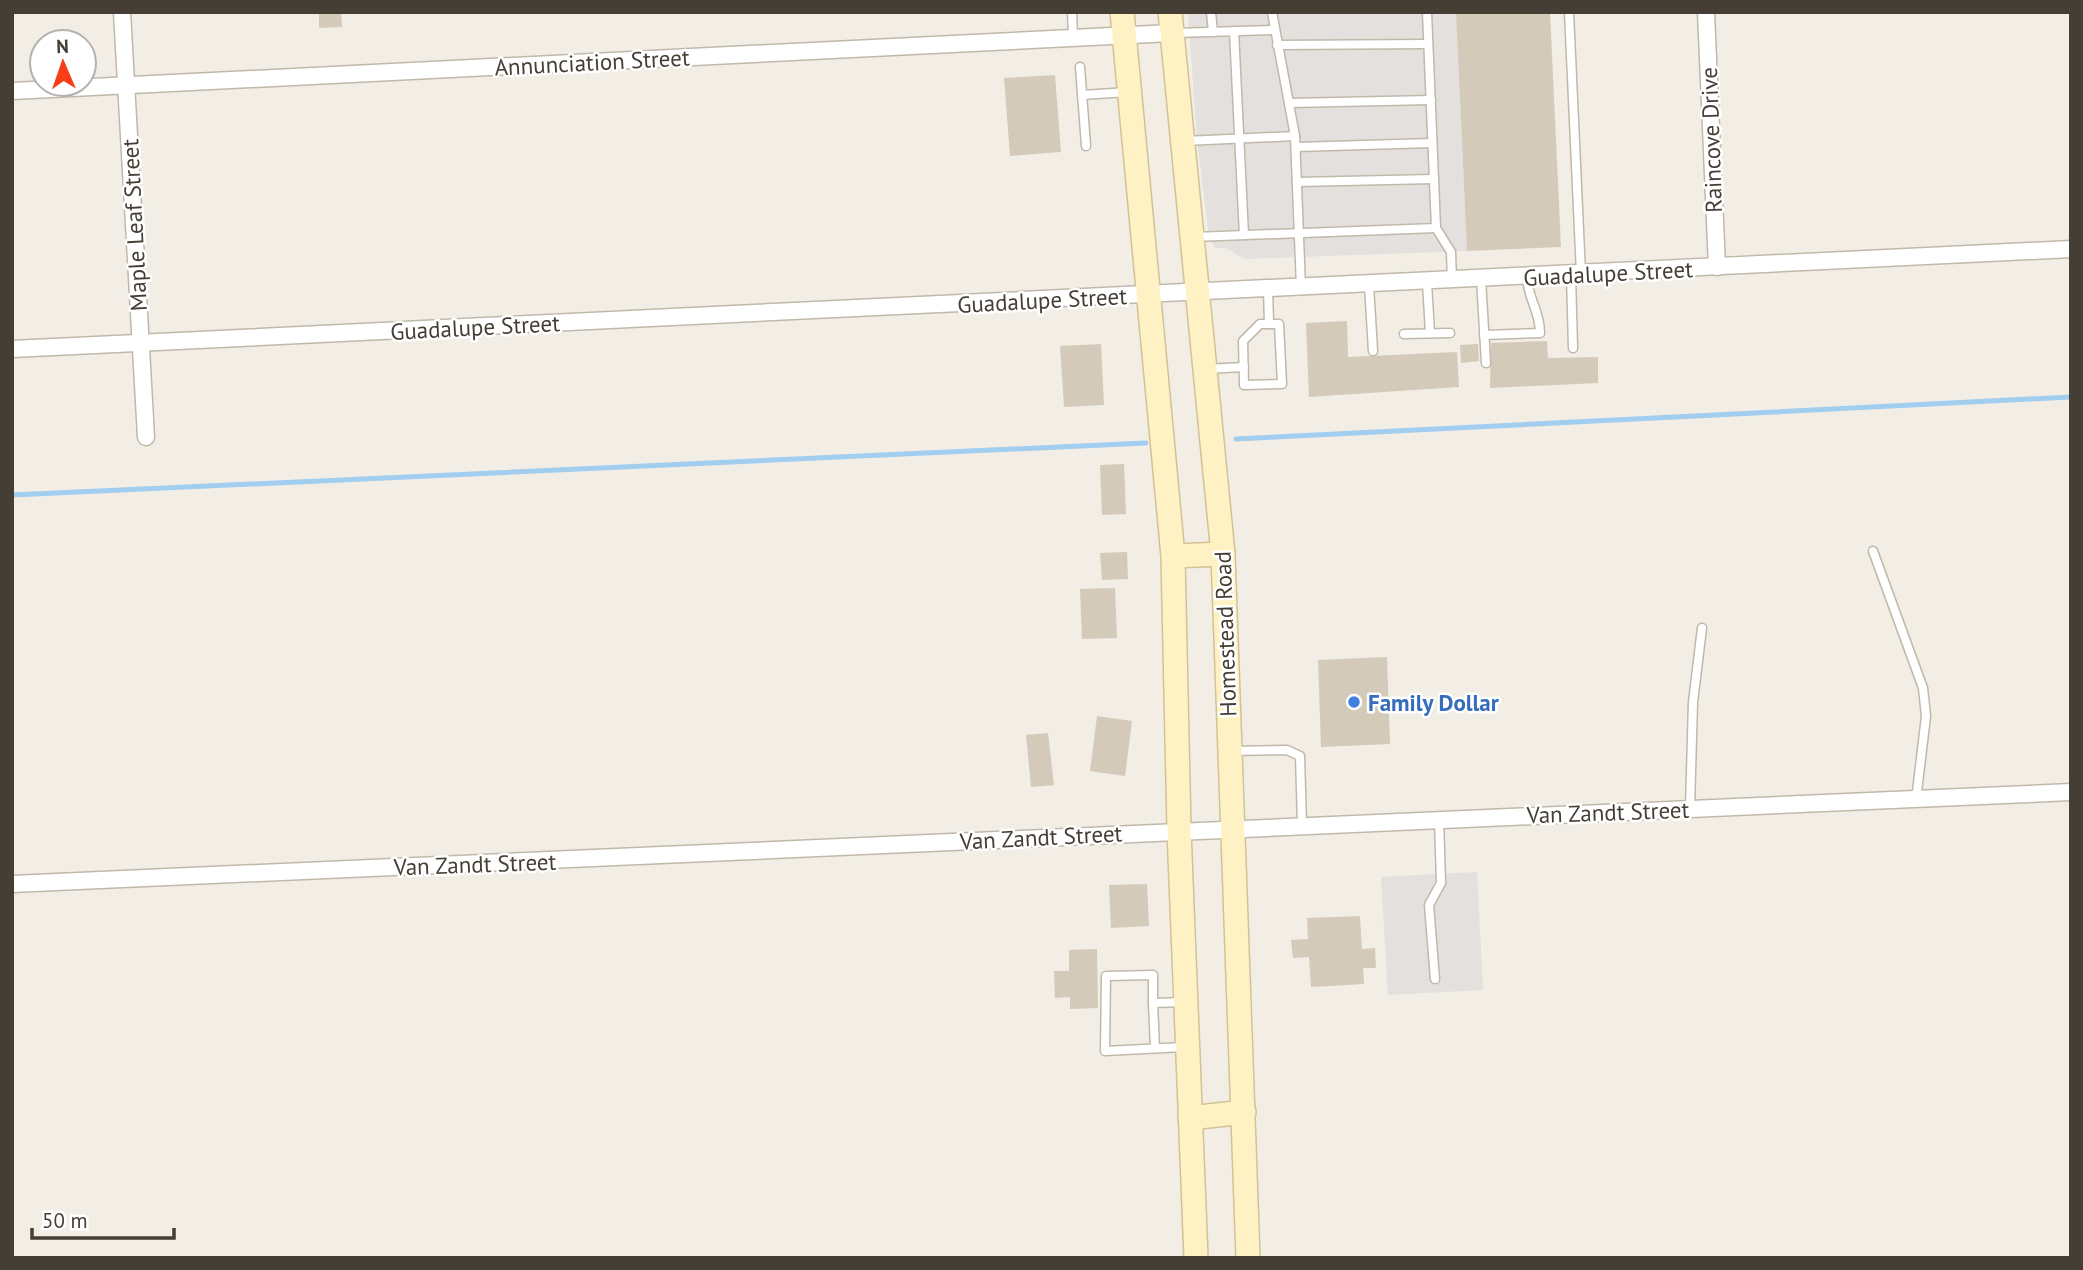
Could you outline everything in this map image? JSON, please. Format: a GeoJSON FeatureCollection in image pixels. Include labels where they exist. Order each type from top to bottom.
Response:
{"type":"FeatureCollection","features":[{"type":"Feature","properties":{"kind":"main road","name":"Homestead Road"},"geometry":{"type":"LineString","coordinates":[[1171,23],[1223,554],[1248,1258]]}},
{"type":"Feature","properties":{"kind":"main road"},"geometry":{"type":"LineString","coordinates":[[1122,24],[1173,556],[1179,830],[1196,1258]]}},
{"type":"Feature","properties":{"kind":"main road"},"geometry":{"type":"LineString","coordinates":[[1173,556],[1223,554]]}},
{"type":"Feature","properties":{"kind":"main road"},"geometry":{"type":"LineString","coordinates":[[1190,1118],[1244,1112]]}},
{"type":"Feature","properties":{"kind":"street","name":"Maple Leaf Street"},"geometry":{"type":"LineString","coordinates":[[122,12],[146,437]]}},
{"type":"Feature","properties":{"kind":"street","name":"Raincove Drive"},"geometry":{"type":"LineString","coordinates":[[1706,12],[1717,267]]}},
{"type":"Feature","properties":{"kind":"street","name":"Annunciation Street"},"geometry":{"type":"LineString","coordinates":[[12,91],[1073,37],[1122,24],[1171,23]]}},
{"type":"Feature","properties":{"kind":"street","name":"Guadalupe Street"},"geometry":{"type":"LineString","coordinates":[[12,349],[2071,249]]}},
{"type":"Feature","properties":{"kind":"street","name":"Van Zandt Street"},"geometry":{"type":"LineString","coordinates":[[12,884],[2071,792]]}},
{"type":"Feature","properties":{"kind":"lane"},"geometry":{"type":"LineString","coordinates":[[1072,12],[1073,37]]}},
{"type":"Feature","properties":{"kind":"lane"},"geometry":{"type":"LineString","coordinates":[[1211,12],[1213,32]]}},
{"type":"Feature","properties":{"kind":"lane"},"geometry":{"type":"LineString","coordinates":[[1272,12],[1276,46],[1296,135],[1301,288]]}},
{"type":"Feature","properties":{"kind":"lane"},"geometry":{"type":"LineString","coordinates":[[1427,12],[1436,228],[1451,252],[1452,281]]}},
{"type":"Feature","properties":{"kind":"lane"},"geometry":{"type":"LineString","coordinates":[[1569,12],[1576,274],[1573,348]]}},
{"type":"Feature","properties":{"kind":"lane"},"geometry":{"type":"LineString","coordinates":[[1171,23],[1213,32],[1273,30]]}},
{"type":"Feature","properties":{"kind":"lane"},"geometry":{"type":"LineString","coordinates":[[1234,31],[1244,235]]}},
{"type":"Feature","properties":{"kind":"lane"},"geometry":{"type":"LineString","coordinates":[[1276,46],[1428,44]]}},
{"type":"Feature","properties":{"kind":"lane"},"geometry":{"type":"LineString","coordinates":[[1080,67],[1086,146]]}},
{"type":"Feature","properties":{"kind":"lane"},"geometry":{"type":"LineString","coordinates":[[1082,95],[1129,92]]}},
{"type":"Feature","properties":{"kind":"lane"},"geometry":{"type":"LineString","coordinates":[[1289,103],[1431,100]]}},
{"type":"Feature","properties":{"kind":"lane"},"geometry":{"type":"LineString","coordinates":[[1182,141],[1296,135]]}},
{"type":"Feature","properties":{"kind":"lane"},"geometry":{"type":"LineString","coordinates":[[1296,147],[1432,143]]}},
{"type":"Feature","properties":{"kind":"lane"},"geometry":{"type":"LineString","coordinates":[[1297,182],[1434,179]]}},
{"type":"Feature","properties":{"kind":"lane"},"geometry":{"type":"LineString","coordinates":[[1192,237],[1436,228]]}},
{"type":"Feature","properties":{"kind":"lane"},"geometry":{"type":"LineString","coordinates":[[1484,335],[1540,332],[1540,315],[1528,297],[1527,277]]}},
{"type":"Feature","properties":{"kind":"lane"},"geometry":{"type":"LineString","coordinates":[[1481,279],[1486,363]]}},
{"type":"Feature","properties":{"kind":"lane"},"geometry":{"type":"LineString","coordinates":[[1427,282],[1430,333]]}},
{"type":"Feature","properties":{"kind":"lane"},"geometry":{"type":"LineString","coordinates":[[1369,285],[1373,351]]}},
{"type":"Feature","properties":{"kind":"lane"},"geometry":{"type":"LineString","coordinates":[[1268,290],[1269,324]]}},
{"type":"Feature","properties":{"kind":"lane"},"geometry":{"type":"LineString","coordinates":[[1259,324],[1279,324],[1282,384],[1244,386],[1244,367],[1243,341],[1259,324]]}},
{"type":"Feature","properties":{"kind":"lane"},"geometry":{"type":"LineString","coordinates":[[1404,334],[1450,333]]}},
{"type":"Feature","properties":{"kind":"lane"},"geometry":{"type":"LineString","coordinates":[[1206,369],[1244,367]]}},
{"type":"Feature","properties":{"kind":"lane"},"geometry":{"type":"LineString","coordinates":[[1873,551],[1923,688],[1926,716],[1916,800]]}},
{"type":"Feature","properties":{"kind":"lane"},"geometry":{"type":"LineString","coordinates":[[1690,808],[1693,702],[1702,628]]}},
{"type":"Feature","properties":{"kind":"lane"},"geometry":{"type":"LineString","coordinates":[[1229,751],[1287,750],[1300,756],[1302,825]]}},
{"type":"Feature","properties":{"kind":"lane"},"geometry":{"type":"LineString","coordinates":[[1435,979],[1429,905],[1441,883],[1439,819]]}},
{"type":"Feature","properties":{"kind":"lane"},"geometry":{"type":"LineString","coordinates":[[1155,1048],[1153,975],[1106,976],[1105,1051],[1187,1047]]}},
{"type":"Feature","properties":{"kind":"lane"},"geometry":{"type":"LineString","coordinates":[[1153,1003],[1186,1002]]}},
{"type":"Feature","properties":{"kind":"shaded area"},"geometry":{"type":"Polygon","coordinates":[[[1188,12],[1456,12],[1467,251],[1244,259],[1226,248],[1215,248],[1209,236],[1197,140],[1188,12]]]}},
{"type":"Feature","properties":{"kind":"shaded area"},"geometry":{"type":"Polygon","coordinates":[[[1477,872],[1483,990],[1388,995],[1381,877],[1477,872]]]}},
{"type":"Feature","properties":{"kind":"building"},"geometry":{"type":"Polygon","coordinates":[[[319,12],[341,12],[342,27],[319,28],[319,12]]]}},
{"type":"Feature","properties":{"kind":"building"},"geometry":{"type":"Polygon","coordinates":[[[1456,12],[1550,12],[1561,247],[1467,251],[1456,12]]]}},
{"type":"Feature","properties":{"kind":"building"},"geometry":{"type":"Polygon","coordinates":[[[1055,75],[1061,152],[1010,156],[1004,78],[1055,75]]]}},
{"type":"Feature","properties":{"kind":"building"},"geometry":{"type":"Polygon","coordinates":[[[1347,321],[1348,357],[1457,352],[1459,387],[1309,397],[1306,323],[1347,321]]]}},
{"type":"Feature","properties":{"kind":"building"},"geometry":{"type":"Polygon","coordinates":[[[1547,341],[1548,358],[1598,357],[1598,383],[1490,388],[1491,343],[1547,341]]]}},
{"type":"Feature","properties":{"kind":"building"},"geometry":{"type":"Polygon","coordinates":[[[1101,344],[1104,405],[1064,407],[1060,346],[1101,344]]]}},
{"type":"Feature","properties":{"kind":"building"},"geometry":{"type":"Polygon","coordinates":[[[1478,344],[1479,361],[1461,363],[1460,345],[1478,344]]]}},
{"type":"Feature","properties":{"kind":"building"},"geometry":{"type":"Polygon","coordinates":[[[1124,464],[1126,514],[1102,515],[1100,465],[1124,464]]]}},
{"type":"Feature","properties":{"kind":"building"},"geometry":{"type":"Polygon","coordinates":[[[1127,552],[1128,579],[1102,580],[1100,553],[1127,552]]]}},
{"type":"Feature","properties":{"kind":"building"},"geometry":{"type":"Polygon","coordinates":[[[1115,588],[1117,638],[1082,639],[1080,589],[1115,588]]]}},
{"type":"Feature","properties":{"kind":"building","name":"Family Dollar"},"geometry":{"type":"Polygon","coordinates":[[[1387,657],[1390,744],[1321,747],[1318,660],[1387,657]]]}},
{"type":"Feature","properties":{"kind":"building"},"geometry":{"type":"Polygon","coordinates":[[[1097,716],[1132,721],[1125,776],[1090,771],[1097,716]]]}},
{"type":"Feature","properties":{"kind":"building"},"geometry":{"type":"Polygon","coordinates":[[[1048,733],[1054,785],[1031,787],[1026,735],[1048,733]]]}},
{"type":"Feature","properties":{"kind":"building"},"geometry":{"type":"Polygon","coordinates":[[[1147,884],[1149,926],[1111,928],[1109,885],[1147,884]]]}},
{"type":"Feature","properties":{"kind":"building"},"geometry":{"type":"Polygon","coordinates":[[[1360,916],[1362,949],[1375,948],[1376,968],[1363,968],[1364,984],[1311,987],[1309,957],[1293,958],[1291,940],[1308,939],[1307,918],[1360,916]]]}},
{"type":"Feature","properties":{"kind":"building"},"geometry":{"type":"Polygon","coordinates":[[[1097,949],[1098,1008],[1070,1009],[1070,997],[1055,998],[1054,971],[1069,971],[1069,950],[1097,949]]]}},
{"type":"Feature","properties":{"kind":"waterway"},"geometry":{"type":"LineString","coordinates":[[1236,439],[2071,397]]}},
{"type":"Feature","properties":{"kind":"waterway"},"geometry":{"type":"LineString","coordinates":[[12,495],[1146,443]]}},
{"type":"Feature","properties":{"kind":"place","name":"Family Dollar"},"geometry":{"type":"Point","coordinates":[1354,702]}}]}
